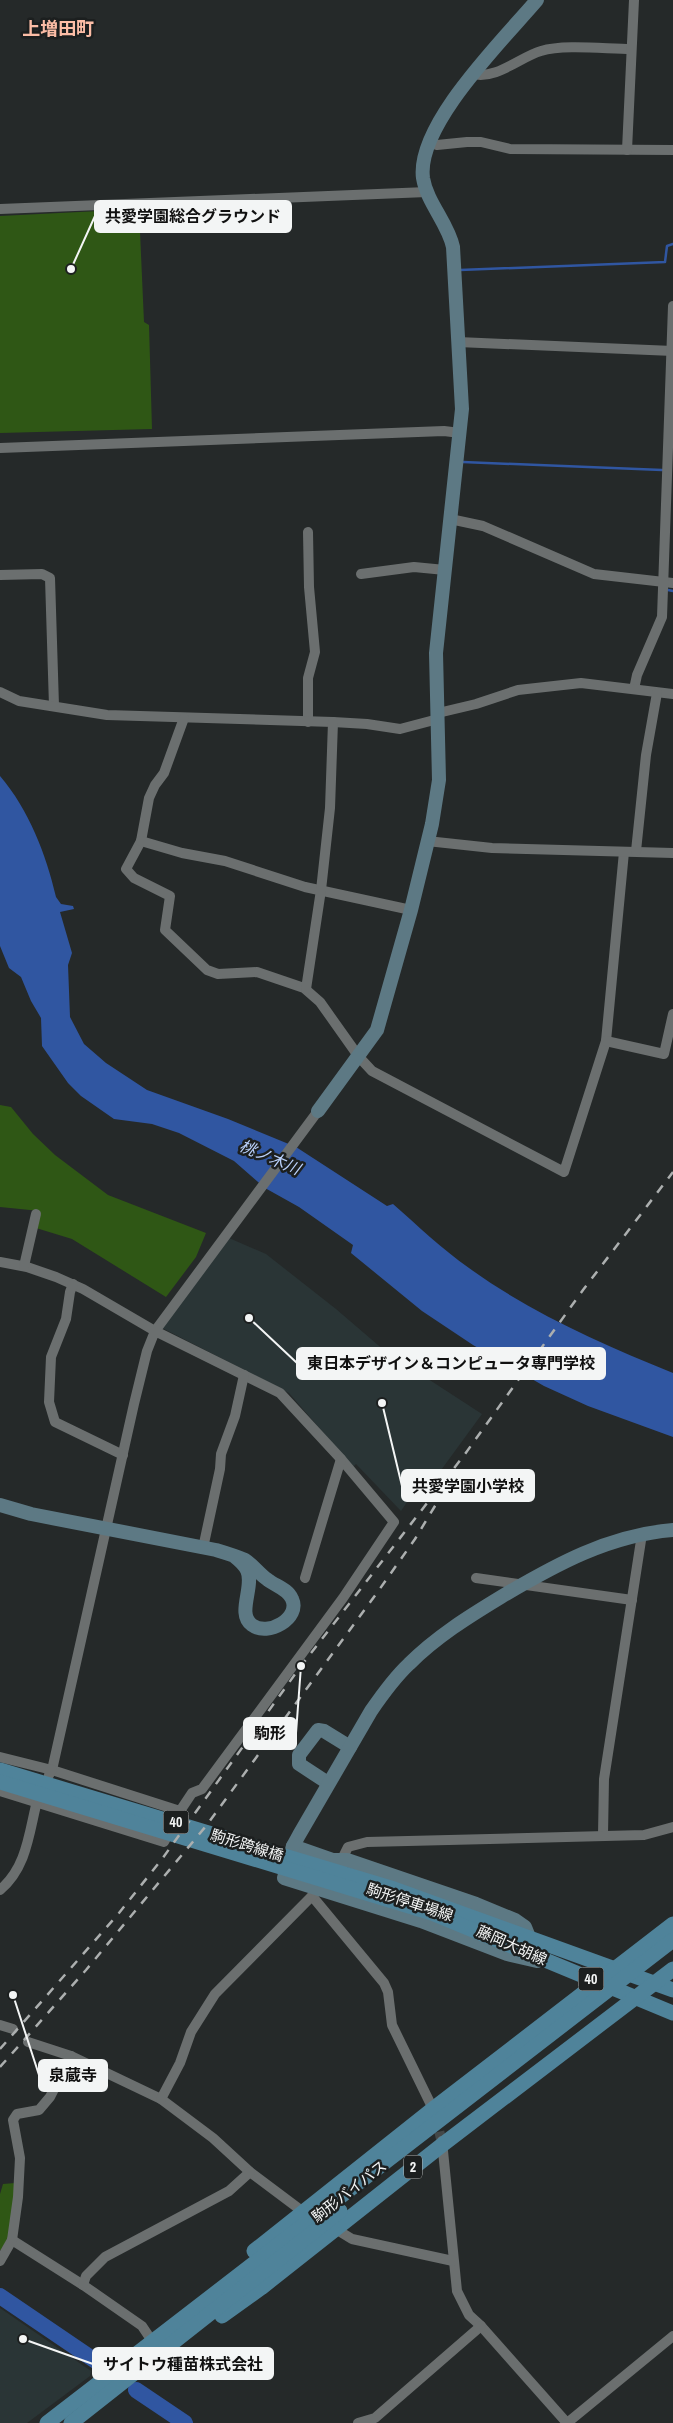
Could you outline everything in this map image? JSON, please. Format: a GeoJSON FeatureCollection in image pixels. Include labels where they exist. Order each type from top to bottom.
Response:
{"type":"FeatureCollection","features":[{"type":"Feature","properties":{"kind":"main road","name":"駒形跨線橋"},"geometry":{"type":"LineString","coordinates":[[0,1770],[349,1882]]}},
{"type":"Feature","properties":{"kind":"main road","name":"駒形跨線橋"},"geometry":{"type":"LineString","coordinates":[[0,1782],[349,1882]]}},
{"type":"Feature","properties":{"kind":"main road","name":"藤岡大胡線"},"geometry":{"type":"LineString","coordinates":[[349,1882],[427,1900],[673,1990]]}},
{"type":"Feature","properties":{"kind":"main road","name":"藤岡大胡線"},"geometry":{"type":"LineString","coordinates":[[349,1882],[468,1926],[673,2013]]}},
{"type":"Feature","properties":{"kind":"main road","name":"2"},"geometry":{"type":"LineString","coordinates":[[166,2331],[204,2293],[302,2211],[435,2113],[673,1924]]}},
{"type":"Feature","properties":{"kind":"main road","name":"駒形バイパス"},"geometry":{"type":"LineString","coordinates":[[47,2423],[152,2341],[434,2140],[673,1940]]}},
{"type":"Feature","properties":{"kind":"main road","name":"駒形バイパス"},"geometry":{"type":"LineString","coordinates":[[71,2423],[673,1953]]}},
{"type":"Feature","properties":{"kind":"main road","name":"2"},"geometry":{"type":"LineString","coordinates":[[150,2361],[183,2344],[261,2288],[334,2228],[434,2140],[673,1969]]}},
{"type":"Feature","properties":{"kind":"street"},"geometry":{"type":"LineString","coordinates":[[0,1890],[16,1874],[37,1801],[52,1770],[147,1351],[155,1331],[233,1223],[359,1057],[377,1030],[411,910],[439,780],[436,653],[462,401],[453,248],[449,234],[427,192],[423,179],[423,159],[428,142],[444,115],[473,74],[537,0]]}},
{"type":"Feature","properties":{"kind":"street"},"geometry":{"type":"LineString","coordinates":[[627,150],[634,0]]}},
{"type":"Feature","properties":{"kind":"street"},"geometry":{"type":"LineString","coordinates":[[473,74],[482,76],[545,50],[631,49]]}},
{"type":"Feature","properties":{"kind":"street"},"geometry":{"type":"LineString","coordinates":[[428,142],[437,145],[481,142],[510,149],[673,150]]}},
{"type":"Feature","properties":{"kind":"street"},"geometry":{"type":"LineString","coordinates":[[0,209],[427,192]]}},
{"type":"Feature","properties":{"kind":"street"},"geometry":{"type":"LineString","coordinates":[[634,688],[661,621],[668,583],[673,306]]}},
{"type":"Feature","properties":{"kind":"street"},"geometry":{"type":"LineString","coordinates":[[458,342],[672,351]]}},
{"type":"Feature","properties":{"kind":"street"},"geometry":{"type":"LineString","coordinates":[[0,448],[444,431],[460,433]]}},
{"type":"Feature","properties":{"kind":"street"},"geometry":{"type":"LineString","coordinates":[[450,519],[483,526],[594,574],[668,583]]}},
{"type":"Feature","properties":{"kind":"street"},"geometry":{"type":"LineString","coordinates":[[308,532],[309,587],[315,652],[308,678],[308,722]]}},
{"type":"Feature","properties":{"kind":"street"},"geometry":{"type":"LineString","coordinates":[[361,574],[414,567],[445,570]]}},
{"type":"Feature","properties":{"kind":"street"},"geometry":{"type":"LineString","coordinates":[[0,575],[42,574],[50,578],[54,706]]}},
{"type":"Feature","properties":{"kind":"street"},"geometry":{"type":"LineString","coordinates":[[0,692],[19,701],[107,715],[333,722],[367,724],[400,729],[511,692],[533,688],[581,683],[673,694]]}},
{"type":"Feature","properties":{"kind":"street"},"geometry":{"type":"LineString","coordinates":[[636,851],[646,755],[657,692]]}},
{"type":"Feature","properties":{"kind":"street"},"geometry":{"type":"LineString","coordinates":[[184,718],[164,773],[155,785],[150,798],[141,841],[126,869],[134,878],[170,896],[164,930],[202,967],[218,974],[257,972],[306,989],[330,1014],[359,1057],[372,1071],[564,1172],[606,1041],[624,852]]}},
{"type":"Feature","properties":{"kind":"street"},"geometry":{"type":"LineString","coordinates":[[306,989],[321,890],[330,808],[333,722]]}},
{"type":"Feature","properties":{"kind":"street"},"geometry":{"type":"LineString","coordinates":[[141,841],[182,853],[225,861],[321,890],[411,910]]}},
{"type":"Feature","properties":{"kind":"street"},"geometry":{"type":"LineString","coordinates":[[427,841],[492,848],[673,853]]}},
{"type":"Feature","properties":{"kind":"street"},"geometry":{"type":"LineString","coordinates":[[606,1041],[664,1054],[673,1014]]}},
{"type":"Feature","properties":{"kind":"street"},"geometry":{"type":"LineString","coordinates":[[24,1266],[36,1214]]}},
{"type":"Feature","properties":{"kind":"street"},"geometry":{"type":"LineString","coordinates":[[0,1262],[41,1271],[73,1284],[155,1331],[280,1392],[341,1459],[394,1522],[393,1527],[343,1598],[202,1788],[192,1793],[164,1842],[0,1791]]}},
{"type":"Feature","properties":{"kind":"street"},"geometry":{"type":"LineString","coordinates":[[73,1284],[66,1319],[51,1357],[49,1402],[55,1422],[123,1455]]}},
{"type":"Feature","properties":{"kind":"street"},"geometry":{"type":"LineString","coordinates":[[203,1548],[220,1469],[221,1454],[235,1416],[244,1375]]}},
{"type":"Feature","properties":{"kind":"street"},"geometry":{"type":"LineString","coordinates":[[305,1578],[341,1459]]}},
{"type":"Feature","properties":{"kind":"street"},"geometry":{"type":"LineString","coordinates":[[0,1505],[31,1514],[203,1548],[234,1556],[247,1561],[268,1581],[287,1591],[292,1598],[293,1606],[290,1614],[277,1627],[268,1630],[258,1628],[248,1620],[245,1613],[249,1576],[246,1568],[234,1556]]}},
{"type":"Feature","properties":{"kind":"street","name":"駒形停車場線"},"geometry":{"type":"LineString","coordinates":[[558,1965],[508,1954],[421,1921],[314,1892],[284,1878],[293,1846],[328,1783],[385,1690],[408,1665],[467,1617],[574,1556],[603,1545],[642,1534],[673,1530]]}},
{"type":"Feature","properties":{"kind":"street"},"geometry":{"type":"LineString","coordinates":[[603,1835],[604,1780],[642,1534]]}},
{"type":"Feature","properties":{"kind":"street"},"geometry":{"type":"LineString","coordinates":[[476,1578],[521,1586],[632,1600]]}},
{"type":"Feature","properties":{"kind":"street"},"geometry":{"type":"LineString","coordinates":[[328,1783],[299,1764],[299,1755],[318,1730],[324,1731],[350,1747]]}},
{"type":"Feature","properties":{"kind":"street"},"geometry":{"type":"LineString","coordinates":[[0,1758],[52,1770],[180,1811]]}},
{"type":"Feature","properties":{"kind":"street"},"geometry":{"type":"LineString","coordinates":[[342,1859],[348,1847],[367,1842],[644,1834],[673,1827]]}},
{"type":"Feature","properties":{"kind":"street","name":"駒形停車場線"},"geometry":{"type":"LineString","coordinates":[[293,1846],[334,1860],[342,1859],[476,1904],[520,1923],[528,1932],[529,1937]]}},
{"type":"Feature","properties":{"kind":"street"},"geometry":{"type":"LineString","coordinates":[[161,2099],[180,2063],[191,2032],[215,1994],[314,1892],[384,1983],[388,1992],[392,2025],[435,2113]]}},
{"type":"Feature","properties":{"kind":"street"},"geometry":{"type":"LineString","coordinates":[[0,2025],[12,2029]]}},
{"type":"Feature","properties":{"kind":"street"},"geometry":{"type":"LineString","coordinates":[[28,2042],[71,2056],[161,2099],[221,2144],[250,2172],[302,2211]]}},
{"type":"Feature","properties":{"kind":"street"},"geometry":{"type":"LineString","coordinates":[[0,2261],[12,2240],[20,2158],[13,2120],[17,2114],[39,2110],[50,2098],[71,2056]]}},
{"type":"Feature","properties":{"kind":"street"},"geometry":{"type":"LineString","coordinates":[[434,2140],[460,2300],[468,2315],[481,2326],[567,2423],[673,2336]]}},
{"type":"Feature","properties":{"kind":"street"},"geometry":{"type":"LineString","coordinates":[[83,2285],[86,2276],[105,2257],[229,2191],[250,2172]]}},
{"type":"Feature","properties":{"kind":"street"},"geometry":{"type":"LineString","coordinates":[[334,2228],[352,2239],[453,2260]]}},
{"type":"Feature","properties":{"kind":"street"},"geometry":{"type":"LineString","coordinates":[[12,2240],[83,2285],[142,2326],[152,2341]]}},
{"type":"Feature","properties":{"kind":"street"},"geometry":{"type":"LineString","coordinates":[[358,2423],[375,2418],[481,2326]]}},
{"type":"Feature","properties":{"kind":"shaded area"},"geometry":{"type":"Polygon","coordinates":[[[229,1238],[266,1254],[336,1309],[385,1351],[482,1414],[436,1477],[428,1471],[401,1511],[356,1464],[353,1467],[289,1393],[162,1328],[229,1238]]]}},
{"type":"Feature","properties":{"kind":"shaded area"},"geometry":{"type":"Polygon","coordinates":[[[0,2308],[91,2371],[90,2376],[27,2423],[0,2423],[0,2308]]]}},
{"type":"Feature","properties":{"kind":"green space"},"geometry":{"type":"Polygon","coordinates":[[[139,209],[144,322],[149,325],[152,429],[0,433],[0,216],[139,209]]]}},
{"type":"Feature","properties":{"kind":"green space"},"geometry":{"type":"Polygon","coordinates":[[[0,1105],[11,1107],[33,1134],[55,1155],[108,1195],[206,1233],[196,1257],[166,1297],[72,1239],[36,1228],[40,1211],[0,1207],[0,1105]]]}},
{"type":"Feature","properties":{"kind":"green space"},"geometry":{"type":"Polygon","coordinates":[[[15,2183],[10,2238],[2,2250],[0,2250],[0,2194],[3,2184],[15,2183]]]}},
{"type":"Feature","properties":{"kind":"water","name":"桃ノ木川"},"geometry":{"type":"Polygon","coordinates":[[[0,776],[20,803],[35,833],[42,849],[56,897],[61,904],[73,906],[74,909],[60,912],[72,953],[68,965],[70,1017],[84,1044],[106,1063],[147,1090],[228,1119],[296,1147],[387,1206],[393,1204],[459,1261],[517,1299],[594,1339],[673,1373],[673,1437],[588,1406],[544,1386],[473,1345],[422,1311],[351,1253],[353,1245],[299,1207],[265,1188],[234,1161],[179,1133],[152,1124],[114,1119],[81,1096],[68,1083],[42,1046],[41,1018],[31,1001],[21,977],[9,968],[0,946],[0,776]]]}},
{"type":"Feature","properties":{"kind":"waterway"},"geometry":{"type":"LineString","coordinates":[[460,270],[665,262],[667,246],[673,244]]}},
{"type":"Feature","properties":{"kind":"waterway"},"geometry":{"type":"LineString","coordinates":[[463,462],[662,470]]}},
{"type":"Feature","properties":{"kind":"waterway"},"geometry":{"type":"LineString","coordinates":[[668,590],[673,591]]}},
{"type":"Feature","properties":{"kind":"waterway"},"geometry":{"type":"LineString","coordinates":[[0,2296],[103,2366]]}},
{"type":"Feature","properties":{"kind":"waterway"},"geometry":{"type":"LineString","coordinates":[[136,2390],[185,2423]]}},
{"type":"Feature","properties":{"kind":"tunnel"},"geometry":{"type":"LineString","coordinates":[[436,2117],[441,2139]]}},
{"type":"Feature","properties":{"kind":"railway"},"geometry":{"type":"LineString","coordinates":[[0,2049],[119,1913],[162,1859],[301,1666],[465,1454],[583,1290],[673,1172]]}},
{"type":"Feature","properties":{"kind":"railway"},"geometry":{"type":"LineString","coordinates":[[0,2067],[86,1970],[206,1826],[379,1590],[415,1539],[441,1496]]}},
{"type":"Feature","properties":{"kind":"place","name":"共愛学園総合グラウンド"},"geometry":{"type":"Point","coordinates":[71,269]}},
{"type":"Feature","properties":{"kind":"place","name":"東日本デザイン＆コンピュータ専門学校"},"geometry":{"type":"Point","coordinates":[249,1318]}},
{"type":"Feature","properties":{"kind":"place","name":"共愛学園小学校"},"geometry":{"type":"Point","coordinates":[382,1403]}},
{"type":"Feature","properties":{"kind":"place","name":"駒形"},"geometry":{"type":"Point","coordinates":[301,1666]}},
{"type":"Feature","properties":{"kind":"place","name":"泉蔵寺"},"geometry":{"type":"Point","coordinates":[13,1995]}},
{"type":"Feature","properties":{"kind":"place","name":"サイトウ種苗株式会社"},"geometry":{"type":"Point","coordinates":[23,2339]}},
{"type":"Feature","properties":{"kind":"district","name":"上増田町"},"geometry":{"type":"Point","coordinates":[58,28]}}]}
